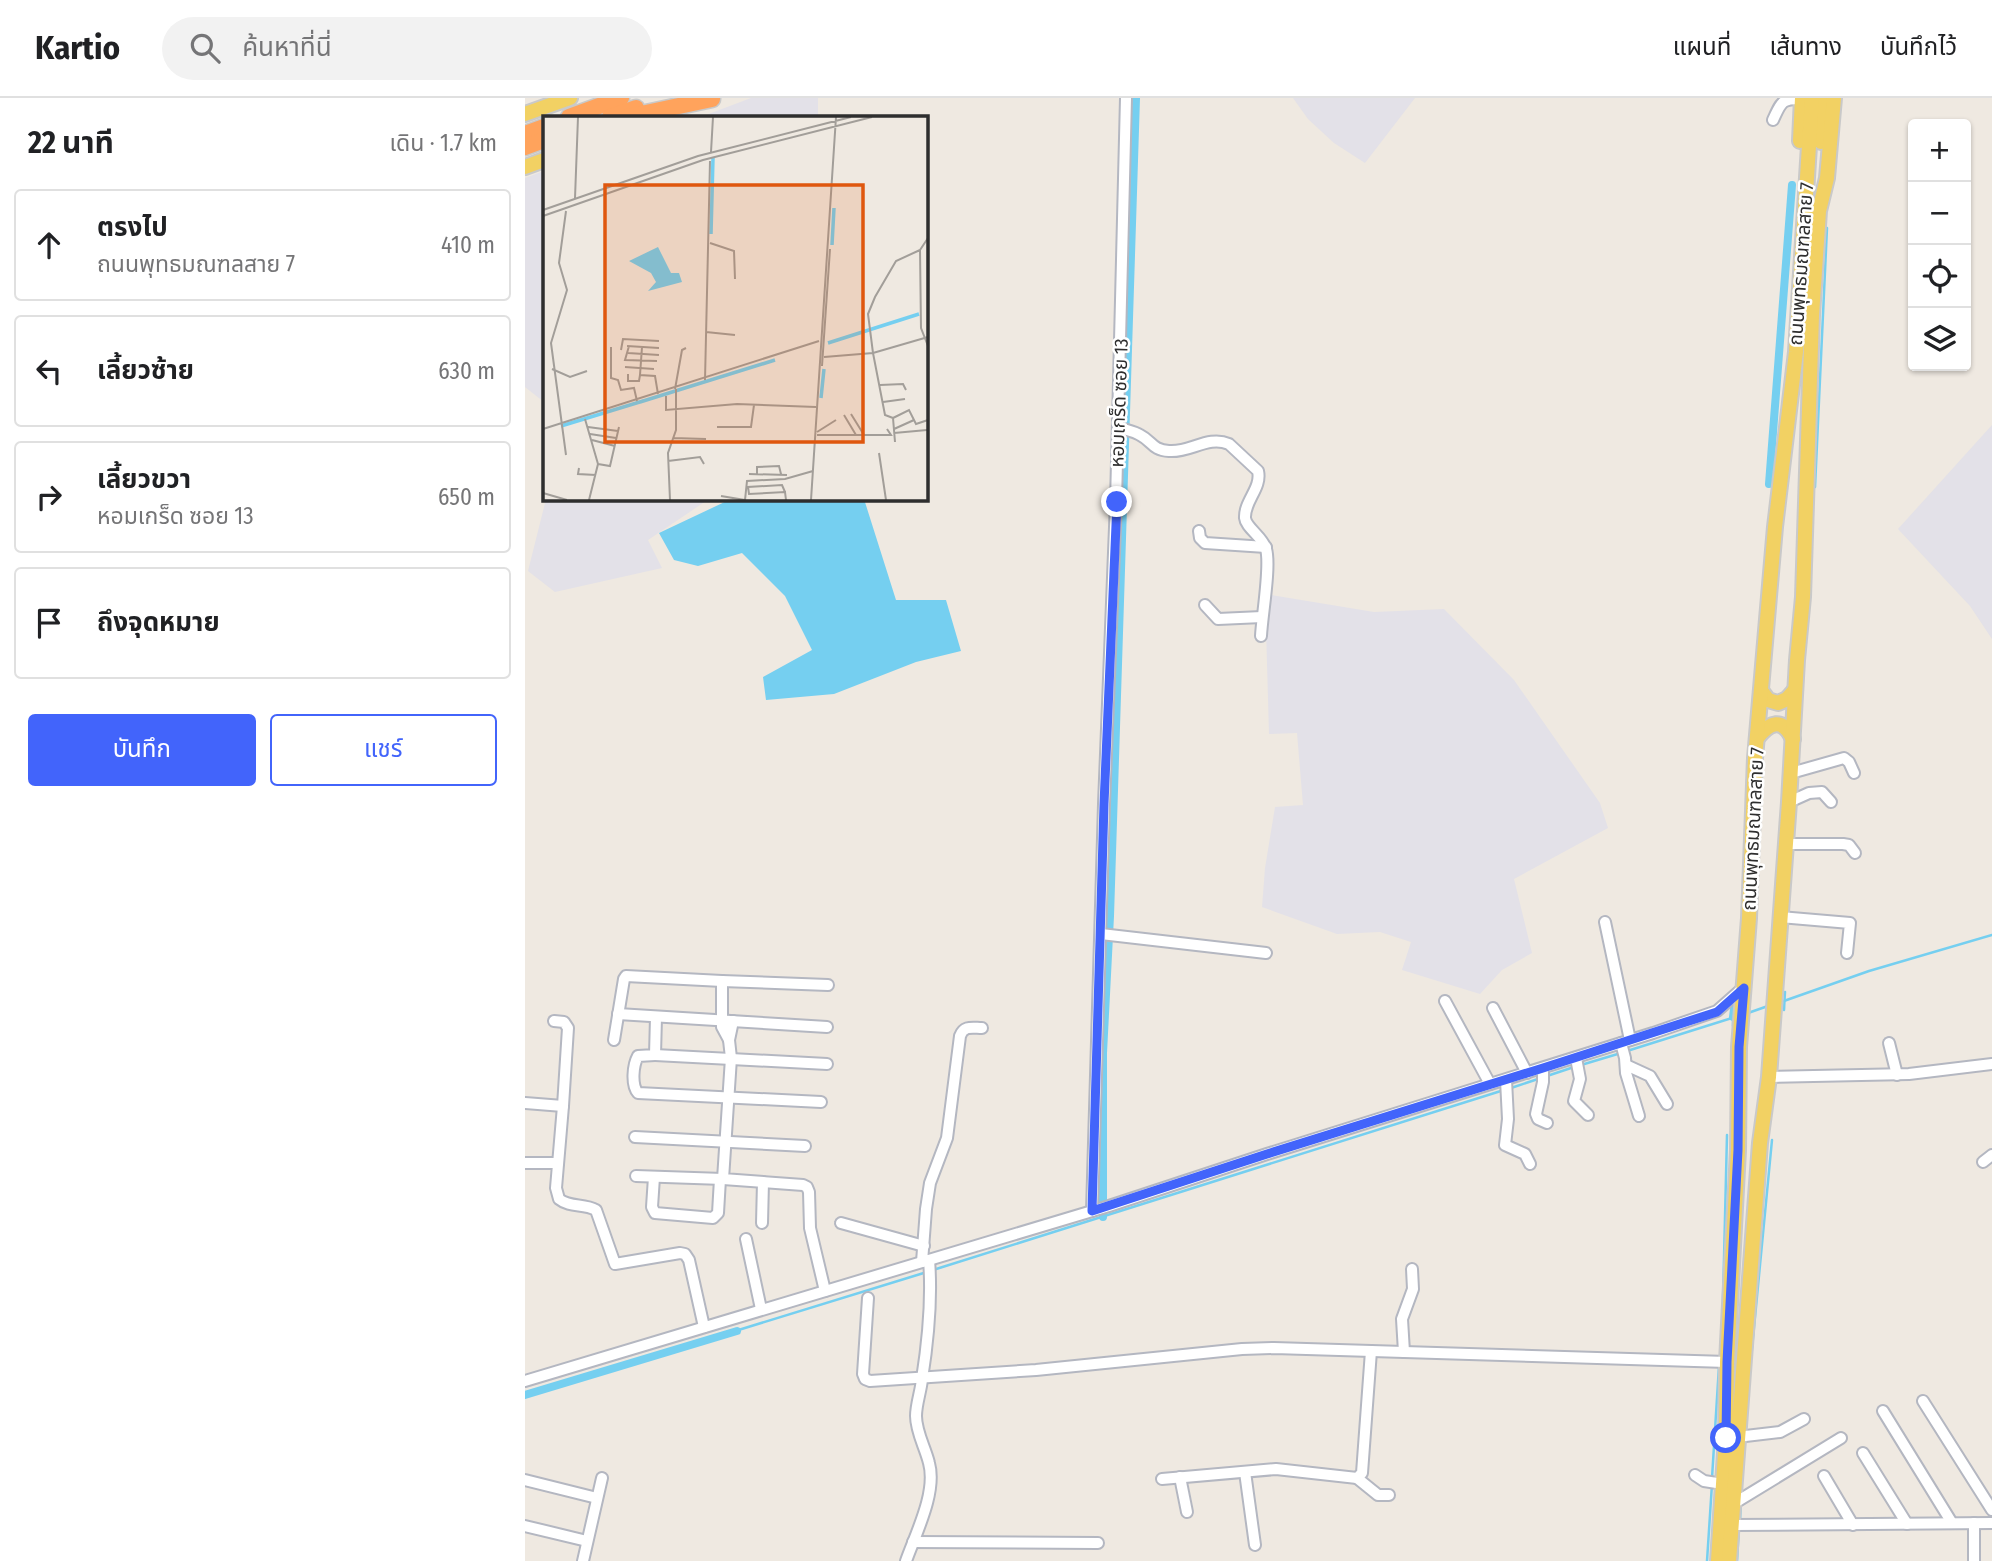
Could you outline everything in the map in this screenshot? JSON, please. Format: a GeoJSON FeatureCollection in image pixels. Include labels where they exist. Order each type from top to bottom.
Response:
{"type":"FeatureCollection","features":[{"type":"Feature","properties":{"kind":"highway"},"geometry":{"type":"LineString","coordinates":[[564,116],[593,98]]}},
{"type":"Feature","properties":{"kind":"highway"},"geometry":{"type":"LineString","coordinates":[[572,116],[621,98]]}},
{"type":"Feature","properties":{"kind":"highway"},"geometry":{"type":"LineString","coordinates":[[613,116],[665,98]]}},
{"type":"Feature","properties":{"kind":"highway"},"geometry":{"type":"LineString","coordinates":[[632,116],[713,99]]}},
{"type":"Feature","properties":{"kind":"highway"},"geometry":{"type":"LineString","coordinates":[[525,134],[543,127]]}},
{"type":"Feature","properties":{"kind":"highway"},"geometry":{"type":"LineString","coordinates":[[525,147],[543,140]]}},
{"type":"Feature","properties":{"kind":"main road"},"geometry":{"type":"LineString","coordinates":[[525,114],[570,98]]}},
{"type":"Feature","properties":{"kind":"main road","name":"ถนนพุทธมณฑลสาย 7"},"geometry":{"type":"LineString","coordinates":[[1729,1561],[1738,1501],[1760,1143],[1769,1077],[1803,597],[1812,315],[1812,204],[1805,98]]}},
{"type":"Feature","properties":{"kind":"main road"},"geometry":{"type":"LineString","coordinates":[[1812,204],[1818,190],[1823,98]]}},
{"type":"Feature","properties":{"kind":"main road"},"geometry":{"type":"LineString","coordinates":[[1812,204],[1825,189],[1834,98]]}},
{"type":"Feature","properties":{"kind":"main road"},"geometry":{"type":"LineString","coordinates":[[665,116],[713,99]]}},
{"type":"Feature","properties":{"kind":"main road"},"geometry":{"type":"LineString","coordinates":[[525,167],[543,160]]}},
{"type":"Feature","properties":{"kind":"main road","name":"ถนนพุทธมณฑลสาย 7"},"geometry":{"type":"LineString","coordinates":[[1718,1561],[1709,1481],[1726,1438],[1722,1361],[1738,1150],[1740,1025],[1737,998],[1775,527],[1812,204]]}},
{"type":"Feature","properties":{"kind":"main road"},"geometry":{"type":"LineString","coordinates":[[1762,692],[1768,699],[1778,703],[1787,699],[1795,690]]}},
{"type":"Feature","properties":{"kind":"main road"},"geometry":{"type":"LineString","coordinates":[[1757,738],[1774,724],[1789,731],[1793,739]]}},
{"type":"Feature","properties":{"kind":"street","name":"หอมเกร็ด ซอย 13"},"geometry":{"type":"LineString","coordinates":[[1100,1209],[1096,1045],[1107,934],[1104,804],[1123,429],[1126,98]]}},
{"type":"Feature","properties":{"kind":"street"},"geometry":{"type":"LineString","coordinates":[[1773,120],[1782,102],[1789,98],[1805,98]]}},
{"type":"Feature","properties":{"kind":"street"},"geometry":{"type":"LineString","coordinates":[[1123,429],[1141,435],[1157,449],[1172,452],[1219,440],[1229,444],[1259,474],[1245,520],[1266,547],[1267,569],[1261,636]]}},
{"type":"Feature","properties":{"kind":"street"},"geometry":{"type":"LineString","coordinates":[[1199,531],[1200,538],[1205,543],[1266,547]]}},
{"type":"Feature","properties":{"kind":"street"},"geometry":{"type":"LineString","coordinates":[[1205,605],[1218,619],[1262,617]]}},
{"type":"Feature","properties":{"kind":"street"},"geometry":{"type":"LineString","coordinates":[[1791,774],[1844,758],[1854,773]]}},
{"type":"Feature","properties":{"kind":"street"},"geometry":{"type":"LineString","coordinates":[[1789,802],[1817,792],[1822,792],[1831,802]]}},
{"type":"Feature","properties":{"kind":"street"},"geometry":{"type":"LineString","coordinates":[[1785,844],[1843,844],[1849,845],[1855,853]]}},
{"type":"Feature","properties":{"kind":"street"},"geometry":{"type":"LineString","coordinates":[[1780,917],[1850,923],[1847,953]]}},
{"type":"Feature","properties":{"kind":"street"},"geometry":{"type":"LineString","coordinates":[[1605,922],[1626,1073],[1639,1116]]}},
{"type":"Feature","properties":{"kind":"street"},"geometry":{"type":"LineString","coordinates":[[1107,934],[1266,953]]}},
{"type":"Feature","properties":{"kind":"street"},"geometry":{"type":"LineString","coordinates":[[614,1040],[626,975],[828,985]]}},
{"type":"Feature","properties":{"kind":"street"},"geometry":{"type":"LineString","coordinates":[[654,1177],[652,1207],[655,1213],[713,1217],[718,1213],[731,1058],[722,981]]}},
{"type":"Feature","properties":{"kind":"street"},"geometry":{"type":"LineString","coordinates":[[525,1381],[761,1309],[927,1263],[1490,1084],[1507,1086],[1527,1073],[1543,1075],[1625,1051],[1717,1012],[1737,998]]}},
{"type":"Feature","properties":{"kind":"street"},"geometry":{"type":"LineString","coordinates":[[1445,1001],[1490,1084]]}},
{"type":"Feature","properties":{"kind":"street"},"geometry":{"type":"LineString","coordinates":[[1493,1008],[1527,1073]]}},
{"type":"Feature","properties":{"kind":"street"},"geometry":{"type":"LineString","coordinates":[[618,1014],[827,1027]]}},
{"type":"Feature","properties":{"kind":"street"},"geometry":{"type":"LineString","coordinates":[[656,1017],[656,1055]]}},
{"type":"Feature","properties":{"kind":"street"},"geometry":{"type":"LineString","coordinates":[[554,1021],[564,1022],[568,1028],[556,1188],[559,1199],[572,1206],[590,1206],[596,1210],[615,1264],[685,1254],[689,1260],[704,1327]]}},
{"type":"Feature","properties":{"kind":"street"},"geometry":{"type":"LineString","coordinates":[[906,1561],[930,1494],[932,1476],[916,1425],[923,1378],[930,1280],[924,1246],[926,1209],[930,1183],[947,1138],[960,1035],[966,1028],[982,1028]]}},
{"type":"Feature","properties":{"kind":"street"},"geometry":{"type":"LineString","coordinates":[[1889,1043],[1898,1075]]}},
{"type":"Feature","properties":{"kind":"street"},"geometry":{"type":"LineString","coordinates":[[1625,1051],[1650,1076],[1667,1104]]}},
{"type":"Feature","properties":{"kind":"street"},"geometry":{"type":"LineString","coordinates":[[821,1102],[638,1093],[634,1086],[636,1060],[638,1056],[656,1055],[827,1064]]}},
{"type":"Feature","properties":{"kind":"street"},"geometry":{"type":"LineString","coordinates":[[1578,1064],[1580,1079],[1574,1103],[1588,1115]]}},
{"type":"Feature","properties":{"kind":"street"},"geometry":{"type":"LineString","coordinates":[[1769,1077],[1898,1075],[1992,1064]]}},
{"type":"Feature","properties":{"kind":"street"},"geometry":{"type":"LineString","coordinates":[[1543,1075],[1535,1114],[1538,1119],[1547,1122]]}},
{"type":"Feature","properties":{"kind":"street"},"geometry":{"type":"LineString","coordinates":[[1507,1086],[1505,1145],[1525,1154],[1530,1164]]}},
{"type":"Feature","properties":{"kind":"street"},"geometry":{"type":"LineString","coordinates":[[525,1103],[563,1106]]}},
{"type":"Feature","properties":{"kind":"street"},"geometry":{"type":"LineString","coordinates":[[635,1138],[804,1146]]}},
{"type":"Feature","properties":{"kind":"street"},"geometry":{"type":"LineString","coordinates":[[525,1163],[558,1163]]}},
{"type":"Feature","properties":{"kind":"street"},"geometry":{"type":"LineString","coordinates":[[636,1176],[721,1179],[807,1187],[810,1228],[825,1291]]}},
{"type":"Feature","properties":{"kind":"street"},"geometry":{"type":"LineString","coordinates":[[762,1223],[763,1182]]}},
{"type":"Feature","properties":{"kind":"street"},"geometry":{"type":"LineString","coordinates":[[841,1223],[924,1246]]}},
{"type":"Feature","properties":{"kind":"street"},"geometry":{"type":"LineString","coordinates":[[746,1239],[761,1309]]}},
{"type":"Feature","properties":{"kind":"street"},"geometry":{"type":"LineString","coordinates":[[1404,1352],[1402,1319],[1413,1289],[1412,1269]]}},
{"type":"Feature","properties":{"kind":"street"},"geometry":{"type":"LineString","coordinates":[[867,1298],[863,1374],[865,1379],[870,1381],[1036,1370],[1274,1348],[1722,1361]]}},
{"type":"Feature","properties":{"kind":"street"},"geometry":{"type":"LineString","coordinates":[[1357,1478],[1362,1473],[1371,1351]]}},
{"type":"Feature","properties":{"kind":"street"},"geometry":{"type":"LineString","coordinates":[[1923,1401],[1992,1510]]}},
{"type":"Feature","properties":{"kind":"street"},"geometry":{"type":"LineString","coordinates":[[1883,1411],[1952,1523]]}},
{"type":"Feature","properties":{"kind":"street"},"geometry":{"type":"LineString","coordinates":[[1742,1437],[1780,1432],[1804,1419]]}},
{"type":"Feature","properties":{"kind":"street"},"geometry":{"type":"LineString","coordinates":[[1738,1501],[1841,1438]]}},
{"type":"Feature","properties":{"kind":"street"},"geometry":{"type":"LineString","coordinates":[[1863,1453],[1907,1524]]}},
{"type":"Feature","properties":{"kind":"street"},"geometry":{"type":"LineString","coordinates":[[1162,1479],[1276,1469],[1357,1478],[1378,1495],[1389,1495]]}},
{"type":"Feature","properties":{"kind":"street"},"geometry":{"type":"LineString","coordinates":[[1245,1472],[1255,1545]]}},
{"type":"Feature","properties":{"kind":"street"},"geometry":{"type":"LineString","coordinates":[[1824,1476],[1853,1525]]}},
{"type":"Feature","properties":{"kind":"street"},"geometry":{"type":"LineString","coordinates":[[1180,1477],[1187,1512]]}},
{"type":"Feature","properties":{"kind":"street"},"geometry":{"type":"LineString","coordinates":[[583,1561],[602,1478]]}},
{"type":"Feature","properties":{"kind":"street"},"geometry":{"type":"LineString","coordinates":[[525,1480],[597,1498]]}},
{"type":"Feature","properties":{"kind":"street"},"geometry":{"type":"LineString","coordinates":[[1974,1523],[1974,1561]]}},
{"type":"Feature","properties":{"kind":"street"},"geometry":{"type":"LineString","coordinates":[[1733,1525],[1992,1523]]}},
{"type":"Feature","properties":{"kind":"street"},"geometry":{"type":"LineString","coordinates":[[525,1526],[587,1541]]}},
{"type":"Feature","properties":{"kind":"street"},"geometry":{"type":"LineString","coordinates":[[913,1542],[1098,1543]]}},
{"type":"Feature","properties":{"kind":"shaded area"},"geometry":{"type":"Polygon","coordinates":[[[751,98],[818,98],[818,116],[706,115],[751,98]]]}},
{"type":"Feature","properties":{"kind":"shaded area"},"geometry":{"type":"Polygon","coordinates":[[[1293,98],[1415,98],[1365,163],[1334,143],[1308,119],[1293,98]]]}},
{"type":"Feature","properties":{"kind":"shaded area"},"geometry":{"type":"Polygon","coordinates":[[[543,171],[543,401],[525,387],[525,178],[543,171]]]}},
{"type":"Feature","properties":{"kind":"shaded area"},"geometry":{"type":"Polygon","coordinates":[[[1992,425],[1992,639],[1970,606],[1898,529],[1992,425]]]}},
{"type":"Feature","properties":{"kind":"shaded area"},"geometry":{"type":"Polygon","coordinates":[[[546,500],[708,500],[648,540],[662,568],[555,592],[528,571],[546,500]]]}},
{"type":"Feature","properties":{"kind":"shaded area"},"geometry":{"type":"Polygon","coordinates":[[[1271,595],[1374,612],[1444,609],[1514,680],[1600,803],[1608,828],[1514,879],[1532,953],[1502,970],[1480,994],[1402,970],[1411,942],[1380,932],[1337,934],[1262,907],[1275,807],[1303,805],[1297,733],[1269,734],[1266,628],[1271,595]]]}},
{"type":"Feature","properties":{"kind":"water"},"geometry":{"type":"Polygon","coordinates":[[[729,500],[864,500],[896,600],[946,600],[961,651],[916,662],[834,694],[766,700],[763,677],[812,650],[785,596],[742,553],[698,566],[674,560],[659,533],[729,500]]]}},
{"type":"Feature","properties":{"kind":"waterway"},"geometry":{"type":"LineString","coordinates":[[1103,1217],[1103,1053],[1110,916],[1136,98]]}},
{"type":"Feature","properties":{"kind":"waterway"},"geometry":{"type":"LineString","coordinates":[[1769,484],[1792,185]]}},
{"type":"Feature","properties":{"kind":"waterway"},"geometry":{"type":"LineString","coordinates":[[1815,487],[1827,228]]}},
{"type":"Feature","properties":{"kind":"waterway"},"geometry":{"type":"LineString","coordinates":[[1781,1002],[1869,971],[1992,935]]}},
{"type":"Feature","properties":{"kind":"waterway"},"geometry":{"type":"LineString","coordinates":[[1784,1010],[1785,992]]}},
{"type":"Feature","properties":{"kind":"waterway"},"geometry":{"type":"LineString","coordinates":[[1748,1013],[1768,1006]]}},
{"type":"Feature","properties":{"kind":"waterway"},"geometry":{"type":"LineString","coordinates":[[1733,1017],[1734,1009]]}},
{"type":"Feature","properties":{"kind":"waterway"},"geometry":{"type":"LineString","coordinates":[[1733,1017],[1733,1026]]}},
{"type":"Feature","properties":{"kind":"waterway"},"geometry":{"type":"LineString","coordinates":[[1627,1051],[1735,1017]]}},
{"type":"Feature","properties":{"kind":"waterway"},"geometry":{"type":"LineString","coordinates":[[1581,1065],[1621,1053]]}},
{"type":"Feature","properties":{"kind":"waterway"},"geometry":{"type":"LineString","coordinates":[[1547,1076],[1574,1067]]}},
{"type":"Feature","properties":{"kind":"waterway"},"geometry":{"type":"LineString","coordinates":[[1511,1088],[1541,1078]]}},
{"type":"Feature","properties":{"kind":"waterway"},"geometry":{"type":"LineString","coordinates":[[933,1270],[1504,1090]]}},
{"type":"Feature","properties":{"kind":"waterway"},"geometry":{"type":"LineString","coordinates":[[1723,1300],[1727,1135]]}},
{"type":"Feature","properties":{"kind":"waterway"},"geometry":{"type":"LineString","coordinates":[[1751,1359],[1772,1140]]}},
{"type":"Feature","properties":{"kind":"waterway"},"geometry":{"type":"LineString","coordinates":[[719,1336],[927,1272]]}},
{"type":"Feature","properties":{"kind":"waterway"},"geometry":{"type":"LineString","coordinates":[[1720,1359],[1722,1324]]}},
{"type":"Feature","properties":{"kind":"waterway"},"geometry":{"type":"LineString","coordinates":[[525,1395],[737,1331]]}},
{"type":"Feature","properties":{"kind":"waterway"},"geometry":{"type":"LineString","coordinates":[[1712,1478],[1719,1366]]}},
{"type":"Feature","properties":{"kind":"waterway"},"geometry":{"type":"LineString","coordinates":[[1741,1496],[1743,1460]]}},
{"type":"Feature","properties":{"kind":"waterway"},"geometry":{"type":"LineString","coordinates":[[1707,1561],[1712,1484]]}},
{"type":"Feature","properties":{"kind":"waterway"},"geometry":{"type":"LineString","coordinates":[[1740,1520],[1741,1502]]}},
{"type":"Feature","properties":{"kind":"waterway"},"geometry":{"type":"LineString","coordinates":[[1737,1561],[1739,1527]]}},
{"type":"Feature","properties":{"kind":"route"},"geometry":{"type":"LineString","coordinates":[[1117,502],[1104,804],[1092,1211],[1717,1012],[1744,988],[1739,1047],[1738,1150],[1727,1362],[1726,1438]]}}]}
